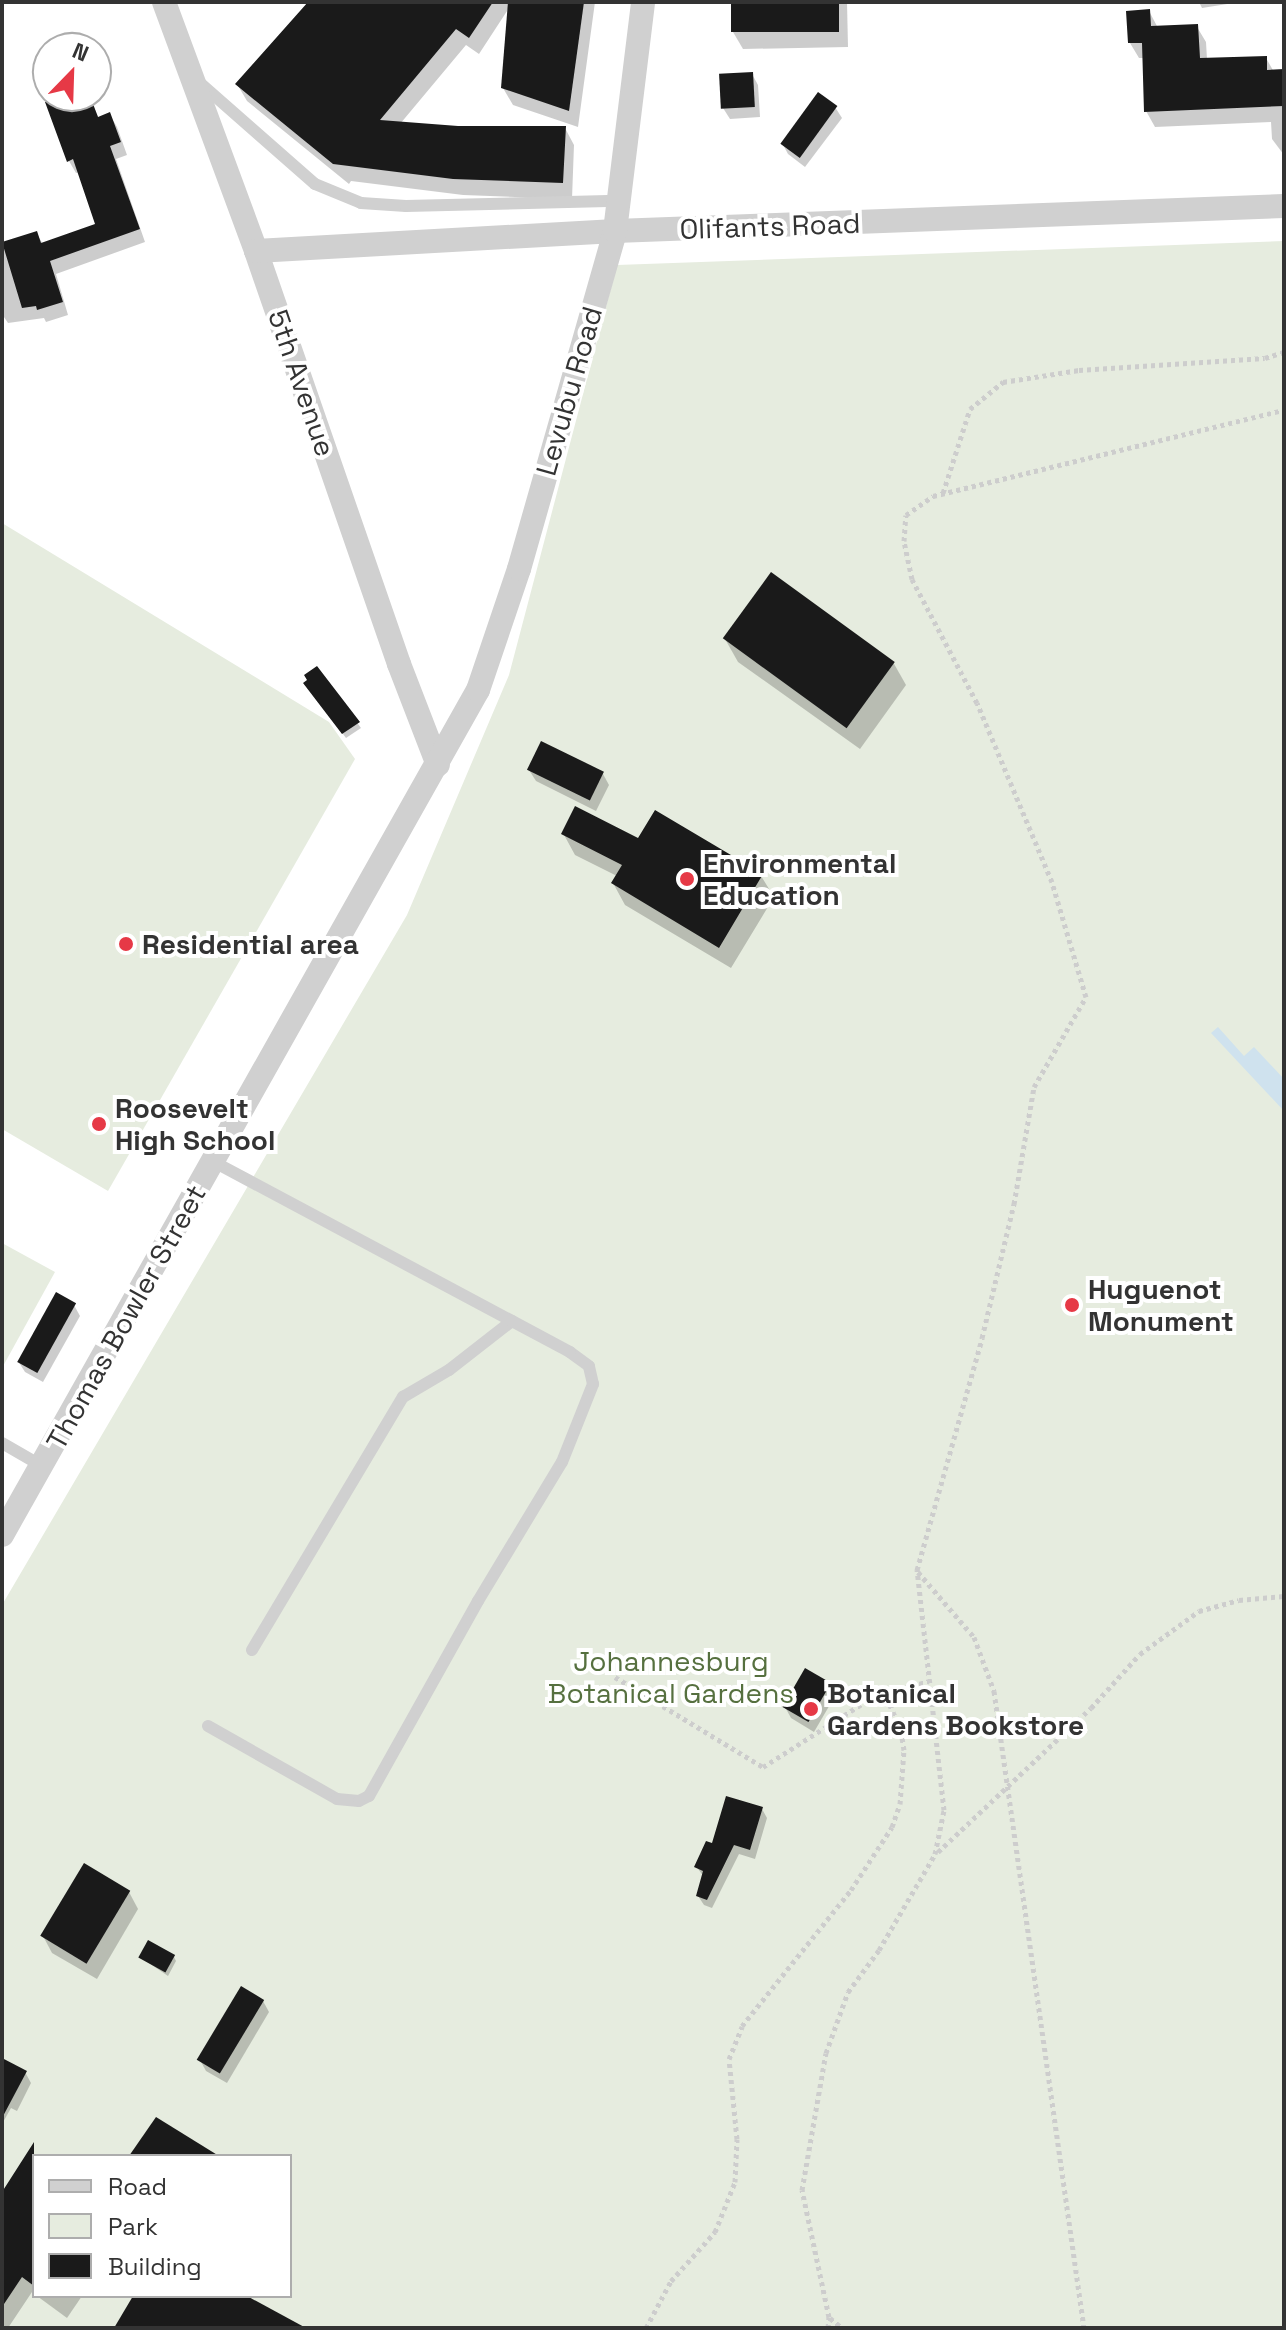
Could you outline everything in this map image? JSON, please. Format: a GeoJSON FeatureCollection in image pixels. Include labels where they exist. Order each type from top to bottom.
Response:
{"type":"FeatureCollection","features":[{"type":"Feature","properties":{"kind":"street","name":"5th Avenue"},"geometry":{"type":"LineString","coordinates":[[164,2],[256,251],[399,664],[438,765]]}},
{"type":"Feature","properties":{"kind":"street","name":"Levubu Road"},"geometry":{"type":"LineString","coordinates":[[438,765],[478,690],[499,633],[615,231],[643,2]]}},
{"type":"Feature","properties":{"kind":"street","name":"Olifants Road"},"geometry":{"type":"LineString","coordinates":[[256,251],[615,231],[1284,206]]}},
{"type":"Feature","properties":{"kind":"street","name":"Thomas Bowler Street"},"geometry":{"type":"LineString","coordinates":[[2,1535],[438,765]]}},
{"type":"Feature","properties":{"kind":"lane"},"geometry":{"type":"LineString","coordinates":[[191,75],[315,184],[361,203],[406,206],[618,201]]}},
{"type":"Feature","properties":{"kind":"lane"},"geometry":{"type":"LineString","coordinates":[[208,1726],[337,1799],[359,1801],[378,1786],[441,1665],[562,1462],[593,1384],[589,1366],[512,1321],[214,1162]]}},
{"type":"Feature","properties":{"kind":"lane"},"geometry":{"type":"LineString","coordinates":[[252,1650],[403,1397],[449,1370],[512,1321]]}},
{"type":"Feature","properties":{"kind":"lane"},"geometry":{"type":"LineString","coordinates":[[2,1443],[42,1466]]}},
{"type":"Feature","properties":{"kind":"path"},"geometry":{"type":"LineString","coordinates":[[943,493],[970,409],[1003,382],[1079,370],[1265,358],[1284,352]]}},
{"type":"Feature","properties":{"kind":"path"},"geometry":{"type":"LineString","coordinates":[[935,1854],[944,1810],[917,1570],[986,1323],[1014,1204],[1034,1087],[1086,997],[1041,854],[977,703],[912,579],[904,541],[906,515],[943,493],[1284,410]]}},
{"type":"Feature","properties":{"kind":"path"},"geometry":{"type":"LineString","coordinates":[[917,1570],[974,1637],[994,1691],[1010,1784],[1084,2328]]}},
{"type":"Feature","properties":{"kind":"path"},"geometry":{"type":"LineString","coordinates":[[828,2328],[829,2317],[802,2190],[826,2053],[848,1992],[879,1950],[935,1854],[1091,1708],[1140,1654],[1199,1611],[1239,1600],[1284,1596]]}},
{"type":"Feature","properties":{"kind":"path"},"geometry":{"type":"LineString","coordinates":[[615,1677],[763,1767],[873,1697],[929,1681]]}},
{"type":"Feature","properties":{"kind":"path"},"geometry":{"type":"LineString","coordinates":[[646,2328],[671,2281],[715,2232],[735,2182],[737,2139],[729,2059],[742,2026],[763,1994],[851,1890],[892,1827],[900,1804],[904,1750],[901,1730],[885,1694]]}},
{"type":"Feature","properties":{"kind":"path"},"geometry":{"type":"LineString","coordinates":[[829,2317],[842,2328]]}},
{"type":"Feature","properties":{"kind":"green space","name":"Johannesburg Botanical Gardens"},"geometry":{"type":"Polygon","coordinates":[[[1284,241],[1284,2328],[2,2328],[2,1605],[407,915],[509,675],[617,265],[1284,241]]]}},
{"type":"Feature","properties":{"kind":"green space","name":"Residential area"},"geometry":{"type":"Polygon","coordinates":[[[2,523],[329,722],[355,759],[108,1191],[2,1129],[2,523]]]}},
{"type":"Feature","properties":{"kind":"green space"},"geometry":{"type":"Polygon","coordinates":[[[2,1243],[55,1272],[2,1368],[2,1243]]]}},
{"type":"Feature","properties":{"kind":"water"},"geometry":{"type":"Polygon","coordinates":[[[1218,1027],[1244,1056],[1254,1047],[1284,1079],[1284,1111],[1211,1033],[1218,1027]]]}},
{"type":"Feature","properties":{"kind":"building"},"geometry":{"type":"Polygon","coordinates":[[[308,2],[493,2],[469,38],[456,29],[380,120],[458,126],[566,126],[563,183],[453,179],[333,164],[235,84],[308,2]]]}},
{"type":"Feature","properties":{"kind":"building"},"geometry":{"type":"Polygon","coordinates":[[[508,2],[584,2],[569,111],[501,88],[508,2]]]}},
{"type":"Feature","properties":{"kind":"building"},"geometry":{"type":"Polygon","coordinates":[[[731,2],[839,2],[839,32],[731,32],[731,2]]]}},
{"type":"Feature","properties":{"kind":"building"},"geometry":{"type":"Polygon","coordinates":[[[1150,9],[1151,26],[1198,24],[1200,58],[1267,56],[1267,70],[1284,69],[1284,106],[1144,112],[1142,43],[1128,43],[1126,11],[1150,9]]]}},
{"type":"Feature","properties":{"kind":"building"},"geometry":{"type":"Polygon","coordinates":[[[753,72],[755,107],[721,109],[719,74],[753,72]]]}},
{"type":"Feature","properties":{"kind":"building"},"geometry":{"type":"Polygon","coordinates":[[[818,92],[837,106],[800,158],[780,144],[818,92]]]}},
{"type":"Feature","properties":{"kind":"building"},"geometry":{"type":"Polygon","coordinates":[[[49,112],[96,112],[98,117],[110,112],[121,142],[110,146],[140,229],[50,261],[63,302],[37,310],[36,306],[22,308],[2,242],[37,231],[41,243],[95,224],[73,159],[67,162],[49,112]]]}},
{"type":"Feature","properties":{"kind":"building"},"geometry":{"type":"Polygon","coordinates":[[[771,572],[895,662],[847,728],[723,638],[771,572]]]}},
{"type":"Feature","properties":{"kind":"building"},"geometry":{"type":"Polygon","coordinates":[[[317,666],[360,722],[342,734],[303,683],[307,680],[304,675],[317,666]]]}},
{"type":"Feature","properties":{"kind":"building"},"geometry":{"type":"Polygon","coordinates":[[[541,741],[604,772],[590,800],[527,770],[541,741]]]}},
{"type":"Feature","properties":{"kind":"building","name":"Environmental Education"},"geometry":{"type":"Polygon","coordinates":[[[575,806],[638,838],[655,810],[763,874],[719,948],[611,883],[622,865],[561,834],[575,806]]]}},
{"type":"Feature","properties":{"kind":"building"},"geometry":{"type":"Polygon","coordinates":[[[56,1292],[76,1303],[37,1373],[17,1362],[56,1292]]]}},
{"type":"Feature","properties":{"kind":"building"},"geometry":{"type":"Polygon","coordinates":[[[805,1668],[831,1683],[808,1722],[782,1707],[805,1668]]]}},
{"type":"Feature","properties":{"kind":"building"},"geometry":{"type":"Polygon","coordinates":[[[726,1796],[763,1807],[750,1850],[734,1845],[707,1900],[696,1896],[703,1871],[694,1867],[706,1841],[712,1843],[726,1796]]]}},
{"type":"Feature","properties":{"kind":"building"},"geometry":{"type":"Polygon","coordinates":[[[84,1863],[130,1891],[87,1964],[40,1936],[84,1863]]]}},
{"type":"Feature","properties":{"kind":"building"},"geometry":{"type":"Polygon","coordinates":[[[148,1940],[175,1955],[165,1973],[138,1957],[148,1940]]]}},
{"type":"Feature","properties":{"kind":"building"},"geometry":{"type":"Polygon","coordinates":[[[241,1986],[264,2000],[220,2074],[197,2060],[241,1986]]]}},
{"type":"Feature","properties":{"kind":"building"},"geometry":{"type":"Polygon","coordinates":[[[2,2058],[27,2071],[2,2118],[2,2058]]]}},
{"type":"Feature","properties":{"kind":"building"},"geometry":{"type":"Polygon","coordinates":[[[156,2117],[216,2154],[130,2154],[156,2117]]]}},
{"type":"Feature","properties":{"kind":"building"},"geometry":{"type":"Polygon","coordinates":[[[34,2142],[32,2284],[22,2277],[2,2307],[2,2192],[34,2142]]]}},
{"type":"Feature","properties":{"kind":"building"},"geometry":{"type":"Polygon","coordinates":[[[132,2298],[251,2298],[306,2328],[114,2328],[132,2298]]]}},
{"type":"Feature","properties":{"kind":"place","name":"Environmental Education"},"geometry":{"type":"Point","coordinates":[687,879]}},
{"type":"Feature","properties":{"kind":"place","name":"Residential area"},"geometry":{"type":"Point","coordinates":[126,944]}},
{"type":"Feature","properties":{"kind":"place","name":"Roosevelt High School"},"geometry":{"type":"Point","coordinates":[99,1124]}},
{"type":"Feature","properties":{"kind":"place","name":"Huguenot Monument"},"geometry":{"type":"Point","coordinates":[1072,1305]}},
{"type":"Feature","properties":{"kind":"place","name":"Botanical Gardens Bookstore"},"geometry":{"type":"Point","coordinates":[811,1709]}}]}
